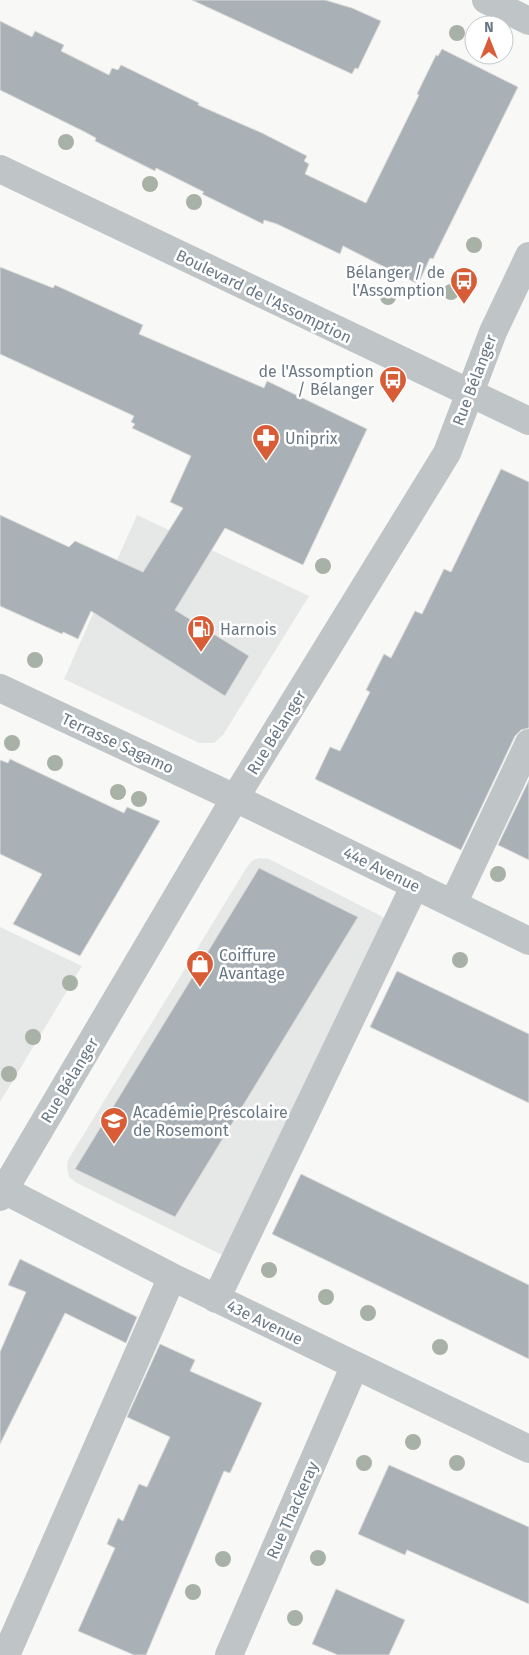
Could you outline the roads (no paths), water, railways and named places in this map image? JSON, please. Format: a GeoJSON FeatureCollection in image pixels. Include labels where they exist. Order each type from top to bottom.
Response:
{"type":"FeatureCollection","features":[{"type":"Feature","properties":{"kind":"street"},"geometry":{"type":"LineString","coordinates":[[486,0],[529,21]]}},
{"type":"Feature","properties":{"kind":"street","name":"Boulevard de l'Assomption"},"geometry":{"type":"LineString","coordinates":[[0,169],[529,421]]}},
{"type":"Feature","properties":{"kind":"street","name":"Rue Bélanger"},"geometry":{"type":"LineString","coordinates":[[1,1192],[236,798],[447,453],[468,393],[493,332],[529,256]]}},
{"type":"Feature","properties":{"kind":"street","name":"Terrasse Sagamo"},"geometry":{"type":"LineString","coordinates":[[0,688],[236,798]]}},
{"type":"Feature","properties":{"kind":"street"},"geometry":{"type":"LineString","coordinates":[[453,904],[529,743]]}},
{"type":"Feature","properties":{"kind":"street","name":"44e Avenue"},"geometry":{"type":"LineString","coordinates":[[236,798],[529,941]]}},
{"type":"Feature","properties":{"kind":"street"},"geometry":{"type":"LineString","coordinates":[[216,1298],[415,885]]}},
{"type":"Feature","properties":{"kind":"street","name":"43e Avenue"},"geometry":{"type":"LineString","coordinates":[[1,1192],[172,1277],[529,1449]]}},
{"type":"Feature","properties":{"kind":"street"},"geometry":{"type":"LineString","coordinates":[[6,1655],[172,1277]]}},
{"type":"Feature","properties":{"kind":"street","name":"Rue Thackeray"},"geometry":{"type":"LineString","coordinates":[[229,1655],[356,1365]]}},
{"type":"Feature","properties":{"kind":"place","name":"Bélanger / de l'Assomption"},"geometry":{"type":"Point","coordinates":[464,305]}},
{"type":"Feature","properties":{"kind":"place","name":"de l'Assomption / Bélanger"},"geometry":{"type":"Point","coordinates":[393,404]}},
{"type":"Feature","properties":{"kind":"place","name":"Uniprix"},"geometry":{"type":"Point","coordinates":[266,462]}},
{"type":"Feature","properties":{"kind":"place","name":"Harnois"},"geometry":{"type":"Point","coordinates":[201,653]}},
{"type":"Feature","properties":{"kind":"place","name":"Coiffure Avantage"},"geometry":{"type":"Point","coordinates":[200,988]}},
{"type":"Feature","properties":{"kind":"place","name":"Académie Préscolaire de Rosemont"},"geometry":{"type":"Point","coordinates":[114,1145]}}]}
